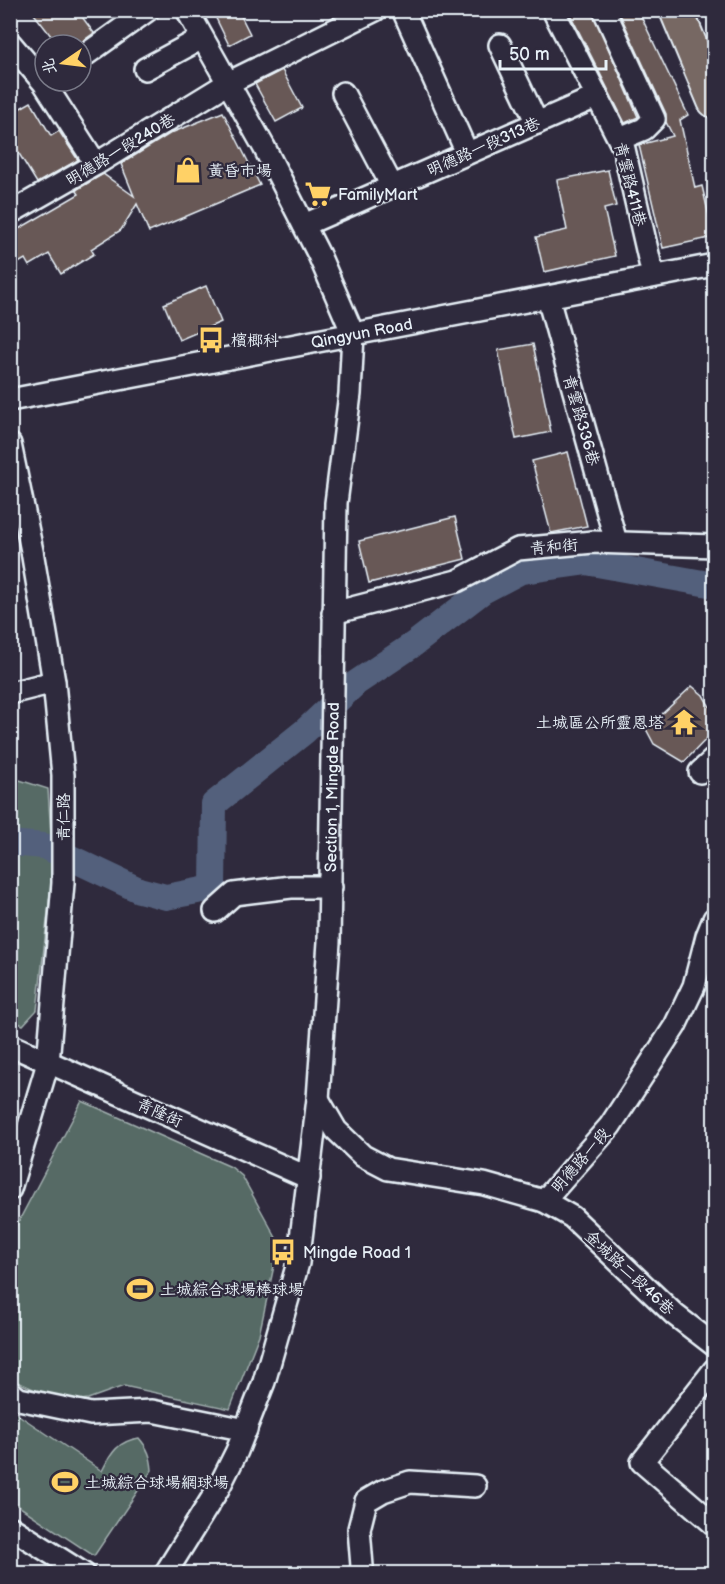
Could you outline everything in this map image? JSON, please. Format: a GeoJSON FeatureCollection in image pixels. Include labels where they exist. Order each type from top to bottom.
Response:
{"type":"FeatureCollection","features":[{"type":"Feature","properties":{"kind":"highway"},"geometry":{"type":"LineString","coordinates":[[676,10],[714,101]]}},
{"type":"Feature","properties":{"kind":"street"},"geometry":{"type":"LineString","coordinates":[[93,49],[148,10]]}},
{"type":"Feature","properties":{"kind":"street","name":"明德路一段240巷"},"geometry":{"type":"LineString","coordinates":[[10,213],[96,164],[228,83],[375,10]]}},
{"type":"Feature","properties":{"kind":"street"},"geometry":{"type":"LineString","coordinates":[[403,10],[467,153]]}},
{"type":"Feature","properties":{"kind":"street","name":"青雲路411巷"},"geometry":{"type":"LineString","coordinates":[[553,10],[624,149],[653,276]]}},
{"type":"Feature","properties":{"kind":"street"},"geometry":{"type":"LineString","coordinates":[[604,10],[654,119],[644,129],[620,139]]}},
{"type":"Feature","properties":{"kind":"street","name":"Section 1, Mingde Road"},"geometry":{"type":"LineString","coordinates":[[165,1574],[219,1489],[246,1430],[264,1382],[298,1263],[318,1099],[329,942],[336,503],[350,394],[353,334],[304,225],[188,11]]}},
{"type":"Feature","properties":{"kind":"street"},"geometry":{"type":"LineString","coordinates":[[145,69],[202,38]]}},
{"type":"Feature","properties":{"kind":"street"},"geometry":{"type":"LineString","coordinates":[[10,43],[33,68]]}},
{"type":"Feature","properties":{"kind":"street"},"geometry":{"type":"LineString","coordinates":[[500,45],[537,123]]}},
{"type":"Feature","properties":{"kind":"street"},"geometry":{"type":"LineString","coordinates":[[53,93],[96,164]]}},
{"type":"Feature","properties":{"kind":"street"},"geometry":{"type":"LineString","coordinates":[[343,93],[392,186]]}},
{"type":"Feature","properties":{"kind":"street","name":"明德路一段313巷"},"geometry":{"type":"LineString","coordinates":[[304,225],[596,97]]}},
{"type":"Feature","properties":{"kind":"street","name":"Qingyun Road"},"geometry":{"type":"LineString","coordinates":[[10,400],[714,265]]}},
{"type":"Feature","properties":{"kind":"street","name":"青雲路336巷"},"geometry":{"type":"LineString","coordinates":[[548,298],[616,542]]}},
{"type":"Feature","properties":{"kind":"street","name":"青仁路"},"geometry":{"type":"LineString","coordinates":[[10,444],[32,550],[54,682],[63,775],[63,883],[48,1063],[10,1189]]}},
{"type":"Feature","properties":{"kind":"street","name":"青和街"},"geometry":{"type":"LineString","coordinates":[[333,613],[457,581],[518,549],[593,542],[714,546]]}},
{"type":"Feature","properties":{"kind":"street"},"geometry":{"type":"LineString","coordinates":[[10,693],[54,682]]}},
{"type":"Feature","properties":{"kind":"street"},"geometry":{"type":"LineString","coordinates":[[215,911],[234,894],[291,887],[331,887]]}},
{"type":"Feature","properties":{"kind":"street","name":"明德路一段"},"geometry":{"type":"LineString","coordinates":[[318,1099],[336,1130],[363,1156],[388,1169],[484,1184],[544,1201],[610,1126],[675,1026],[706,967],[707,936],[714,919]]}},
{"type":"Feature","properties":{"kind":"street","name":"青隆街"},"geometry":{"type":"LineString","coordinates":[[10,1045],[309,1178]]}},
{"type":"Feature","properties":{"kind":"street","name":"金城路二段46巷"},"geometry":{"type":"LineString","coordinates":[[544,1201],[572,1217],[675,1315],[714,1345]]}},
{"type":"Feature","properties":{"kind":"street"},"geometry":{"type":"LineString","coordinates":[[714,1370],[642,1462],[714,1524]]}},
{"type":"Feature","properties":{"kind":"street"},"geometry":{"type":"LineString","coordinates":[[10,1392],[19,1399],[91,1414],[152,1411],[246,1430]]}},
{"type":"Feature","properties":{"kind":"street"},"geometry":{"type":"LineString","coordinates":[[360,1574],[362,1566],[359,1529],[366,1500],[383,1491],[410,1482],[475,1486]]}},
{"type":"Feature","properties":{"kind":"street"},"geometry":{"type":"LineString","coordinates":[[10,1527],[84,1574]]}},
{"type":"Feature","properties":{"kind":"green space"},"geometry":{"type":"Polygon","coordinates":[[[10,777],[48,789],[53,867],[37,1010],[23,1025],[11,1020],[10,777]]]}},
{"type":"Feature","properties":{"kind":"green space","name":"土城綜合球場棒球場"},"geometry":{"type":"Polygon","coordinates":[[[82,1101],[231,1167],[242,1176],[279,1243],[259,1335],[230,1409],[124,1386],[88,1399],[75,1401],[44,1394],[11,1379],[11,1236],[82,1101]]]}},
{"type":"Feature","properties":{"kind":"green space","name":"土城綜合球場網球場"},"geometry":{"type":"Polygon","coordinates":[[[11,1410],[102,1471],[112,1453],[126,1442],[139,1438],[147,1449],[152,1470],[94,1556],[11,1501],[11,1410]]]}},
{"type":"Feature","properties":{"kind":"building"},"geometry":{"type":"Polygon","coordinates":[[[31,10],[77,10],[94,33],[93,34],[49,33],[31,10]]]}},
{"type":"Feature","properties":{"kind":"building"},"geometry":{"type":"Polygon","coordinates":[[[212,10],[238,10],[250,34],[229,45],[212,10]]]}},
{"type":"Feature","properties":{"kind":"building"},"geometry":{"type":"Polygon","coordinates":[[[568,10],[592,10],[638,117],[625,123],[568,10]]]}},
{"type":"Feature","properties":{"kind":"building"},"geometry":{"type":"Polygon","coordinates":[[[618,10],[638,10],[688,115],[680,120],[695,188],[702,186],[714,237],[663,248],[639,145],[673,136],[666,122],[666,114],[618,10]]]}},
{"type":"Feature","properties":{"kind":"building"},"geometry":{"type":"Polygon","coordinates":[[[282,70],[302,108],[276,122],[255,84],[282,70]]]}},
{"type":"Feature","properties":{"kind":"building"},"geometry":{"type":"Polygon","coordinates":[[[31,102],[51,136],[59,131],[78,160],[37,183],[10,139],[10,114],[31,102]]]}},
{"type":"Feature","properties":{"kind":"building"},"geometry":{"type":"Polygon","coordinates":[[[223,112],[260,185],[149,232],[137,204],[121,230],[91,249],[94,254],[61,274],[49,254],[29,266],[25,259],[10,268],[10,234],[79,194],[76,190],[103,174],[134,196],[121,164],[171,133],[223,112]]]}},
{"type":"Feature","properties":{"kind":"building"},"geometry":{"type":"Polygon","coordinates":[[[608,170],[616,206],[604,209],[615,256],[544,272],[536,237],[567,230],[557,180],[608,170]]]}},
{"type":"Feature","properties":{"kind":"building"},"geometry":{"type":"Polygon","coordinates":[[[206,286],[221,322],[179,340],[164,304],[206,286]]]}},
{"type":"Feature","properties":{"kind":"building"},"geometry":{"type":"Polygon","coordinates":[[[533,344],[551,432],[516,439],[498,350],[533,344]]]}},
{"type":"Feature","properties":{"kind":"building"},"geometry":{"type":"Polygon","coordinates":[[[568,452],[587,526],[551,533],[532,461],[568,452]]]}},
{"type":"Feature","properties":{"kind":"building"},"geometry":{"type":"Polygon","coordinates":[[[455,517],[465,559],[369,583],[359,541],[455,517]]]}},
{"type":"Feature","properties":{"kind":"building","name":"土城區公所靈恩塔"},"geometry":{"type":"Polygon","coordinates":[[[692,686],[703,695],[714,714],[714,731],[684,762],[654,744],[646,729],[692,686]]]}},
{"type":"Feature","properties":{"kind":"waterway"},"geometry":{"type":"LineString","coordinates":[[71,858],[139,890],[166,897],[213,888],[214,804],[305,731],[356,683],[414,644],[483,591],[521,571],[586,562],[714,585]]}},
{"type":"Feature","properties":{"kind":"waterway"},"geometry":{"type":"LineString","coordinates":[[10,843],[44,846],[52,850]]}},
{"type":"Feature","properties":{"kind":"place","name":"黃昏市場"},"geometry":{"type":"Point","coordinates":[188,170]}},
{"type":"Feature","properties":{"kind":"place","name":"FamilyMart"},"geometry":{"type":"Point","coordinates":[318,194]}},
{"type":"Feature","properties":{"kind":"place","name":"檳榔科"},"geometry":{"type":"Point","coordinates":[211,340]}},
{"type":"Feature","properties":{"kind":"place","name":"土城區公所靈恩塔"},"geometry":{"type":"Point","coordinates":[684,722]}},
{"type":"Feature","properties":{"kind":"place","name":"Mingde Road 1"},"geometry":{"type":"Point","coordinates":[283,1252]}},
{"type":"Feature","properties":{"kind":"place","name":"土城綜合球場棒球場"},"geometry":{"type":"Point","coordinates":[140,1289]}},
{"type":"Feature","properties":{"kind":"place","name":"土城綜合球場網球場"},"geometry":{"type":"Point","coordinates":[65,1482]}}]}
